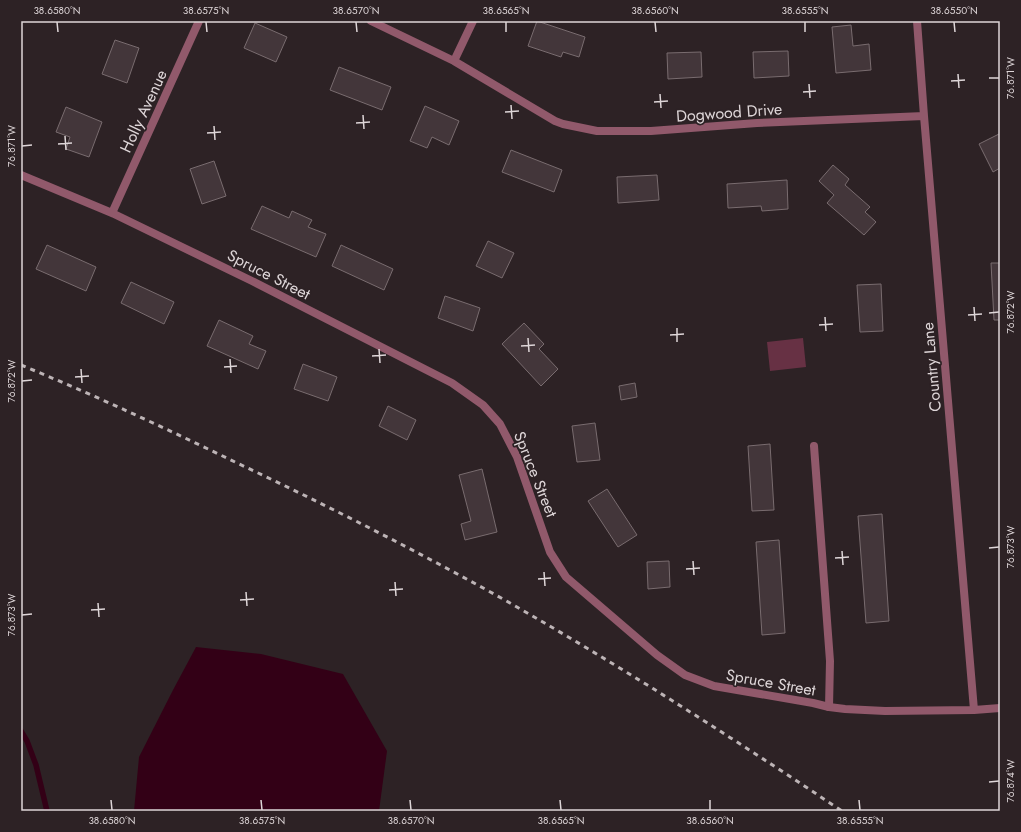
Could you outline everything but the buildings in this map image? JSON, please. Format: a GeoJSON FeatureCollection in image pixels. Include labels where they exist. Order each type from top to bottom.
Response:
{"type":"FeatureCollection","features":[{"type":"Feature","properties":{"kind":"street","name":"Holly Avenue"},"geometry":{"type":"LineString","coordinates":[[112,212],[199,21]]}},
{"type":"Feature","properties":{"kind":"street","name":"Dogwood Drive"},"geometry":{"type":"LineString","coordinates":[[371,21],[454,61],[555,121],[597,131],[650,132],[757,123],[924,116]]}},
{"type":"Feature","properties":{"kind":"street"},"geometry":{"type":"LineString","coordinates":[[454,61],[473,21]]}},
{"type":"Feature","properties":{"kind":"street","name":"Country Lane"},"geometry":{"type":"LineString","coordinates":[[917,21],[974,710]]}},
{"type":"Feature","properties":{"kind":"street","name":"Spruce Street"},"geometry":{"type":"LineString","coordinates":[[21,175],[112,212],[252,281],[452,383],[483,405],[500,424],[517,457],[550,552],[566,577],[657,654],[685,675],[714,686],[845,709],[974,710],[1000,708]]}},
{"type":"Feature","properties":{"kind":"street"},"geometry":{"type":"LineString","coordinates":[[814,446],[830,661],[829,707]]}},
{"type":"Feature","properties":{"kind":"shaded area"},"geometry":{"type":"Polygon","coordinates":[[[803,338],[806,367],[770,371],[767,342],[803,338]]]}},
{"type":"Feature","properties":{"kind":"shaded area"},"geometry":{"type":"Polygon","coordinates":[[[196,647],[261,654],[343,674],[387,751],[379,811],[134,811],[139,757],[196,647]]]}},
{"type":"Feature","properties":{"kind":"waterway"},"geometry":{"type":"LineString","coordinates":[[21,731],[27,741],[36,765],[47,811]]}},
{"type":"Feature","properties":{"kind":"railway"},"geometry":{"type":"LineString","coordinates":[[21,365],[129,412],[269,478],[437,563],[503,599],[632,676],[717,729],[842,811]]}}]}
